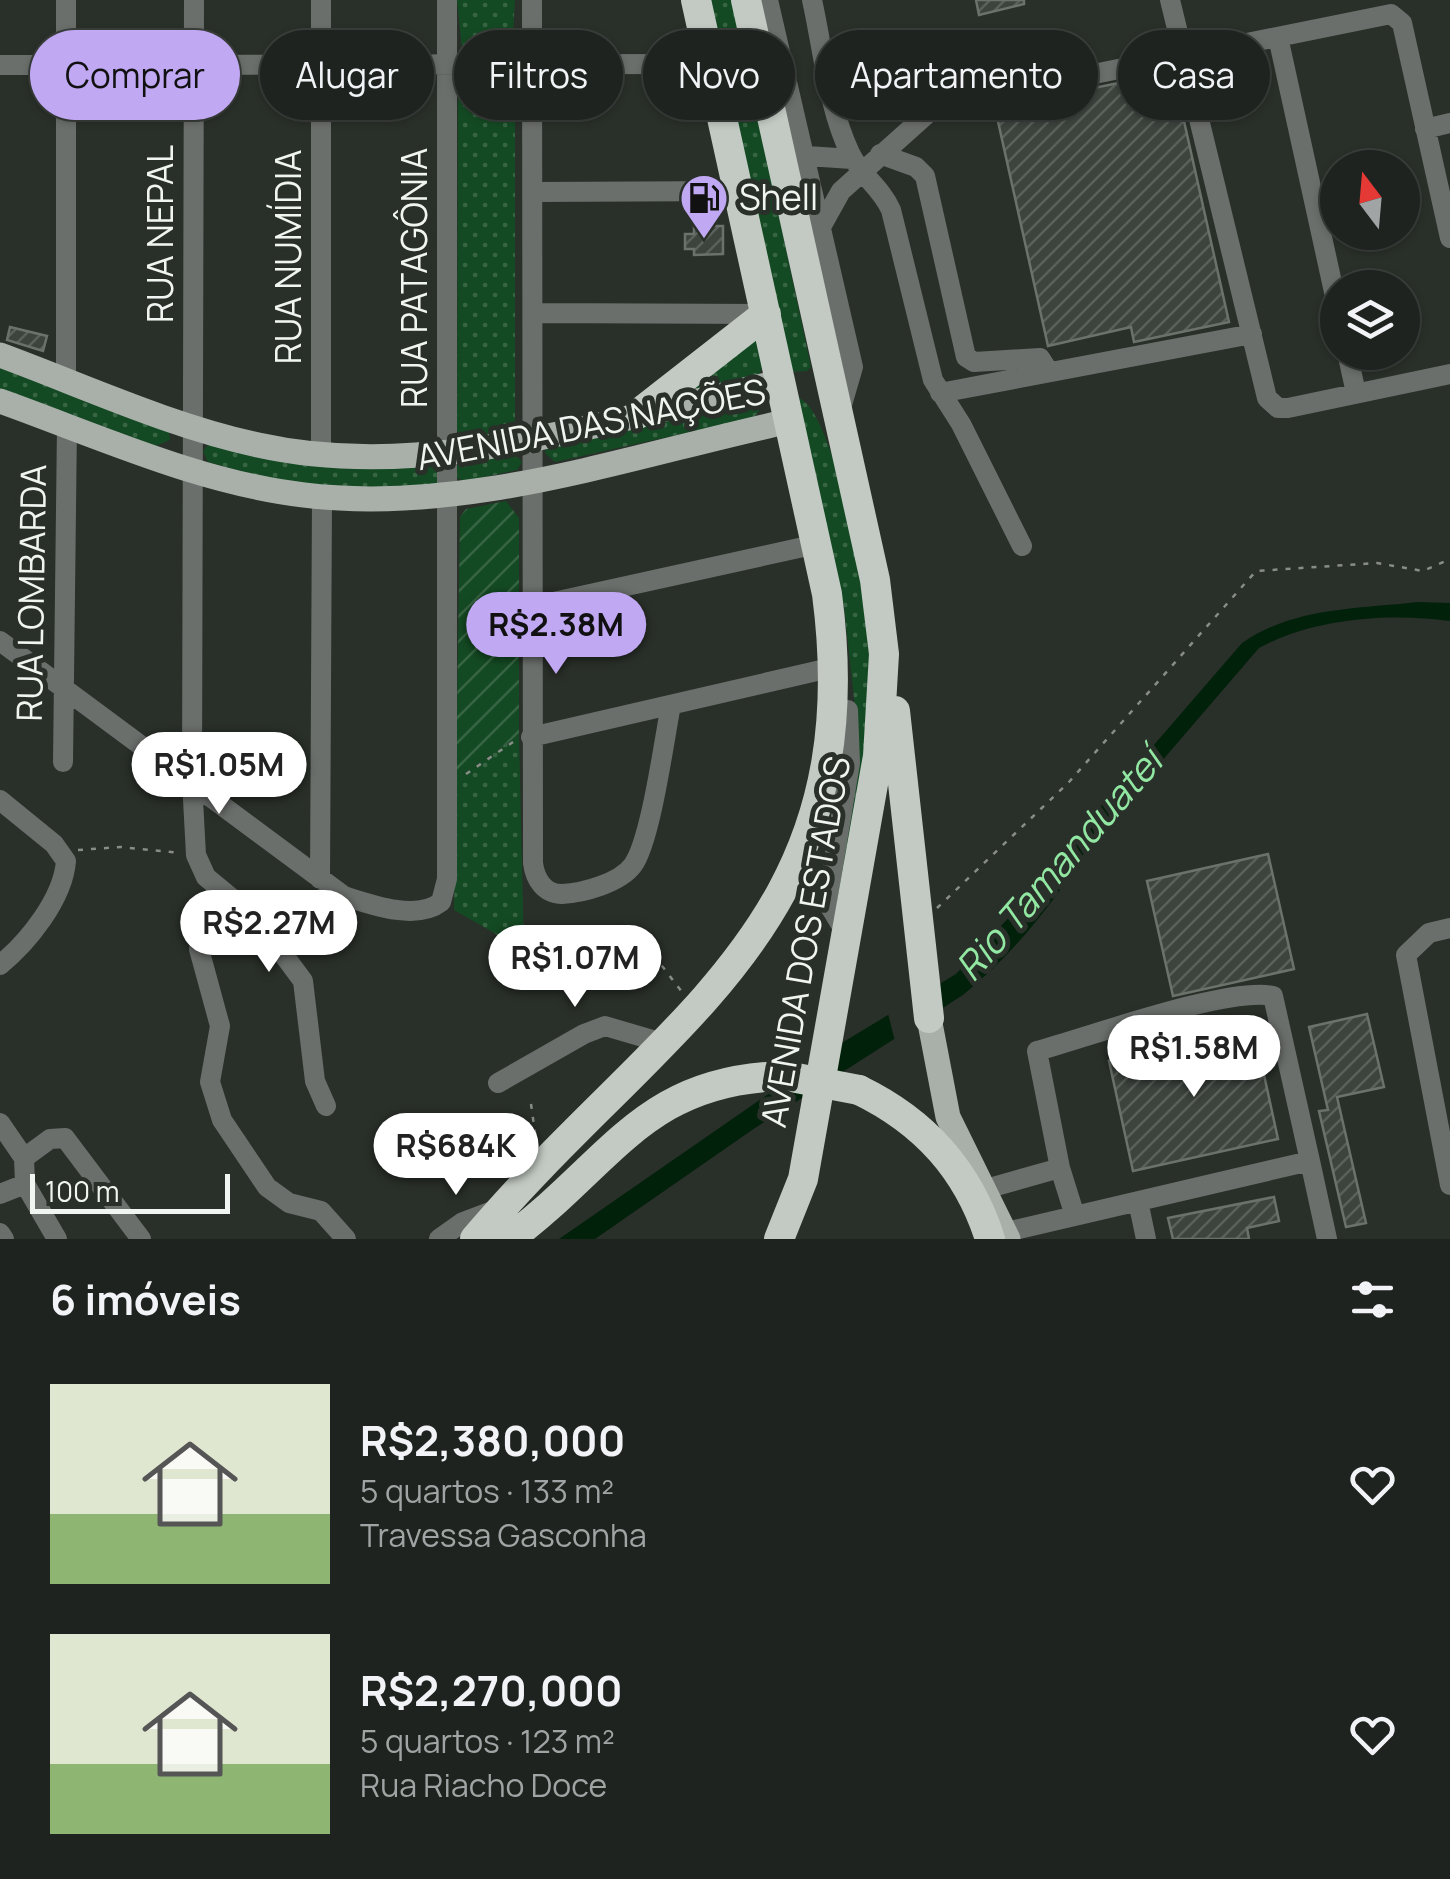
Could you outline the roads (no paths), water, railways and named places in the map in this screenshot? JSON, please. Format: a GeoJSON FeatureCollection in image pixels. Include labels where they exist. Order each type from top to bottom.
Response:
{"type":"FeatureCollection","features":[{"type":"Feature","properties":{"kind":"highway","name":"AVENIDA DOS ESTADOS"},"geometry":{"type":"LineString","coordinates":[[696,0],[703,30]]}},
{"type":"Feature","properties":{"kind":"highway"},"geometry":{"type":"LineString","coordinates":[[746,0],[879,597],[930,1018]]}},
{"type":"Feature","properties":{"kind":"highway","name":"AVENIDA DOS ESTADOS"},"geometry":{"type":"LineString","coordinates":[[475,1239],[695,1009],[766,921],[806,846],[827,768],[834,667],[816,544],[723,120]]}},
{"type":"Feature","properties":{"kind":"highway"},"geometry":{"type":"LineString","coordinates":[[638,414],[766,314]]}},
{"type":"Feature","properties":{"kind":"highway"},"geometry":{"type":"LineString","coordinates":[[781,382],[807,389],[838,418]]}},
{"type":"Feature","properties":{"kind":"highway","name":"AVENIDA DOS ESTADOS"},"geometry":{"type":"LineString","coordinates":[[779,1239],[803,1179],[878,756],[884,654]]}},
{"type":"Feature","properties":{"kind":"highway"},"geometry":{"type":"LineString","coordinates":[[509,1239],[558,1202],[631,1127],[678,1098],[731,1080],[786,1076],[845,1086],[886,1103],[934,1142],[968,1182],[1001,1237]]}},
{"type":"Feature","properties":{"kind":"main road","name":"AVENIDA DAS NAÇÕES"},"geometry":{"type":"LineString","coordinates":[[0,355],[259,446],[322,453],[448,455],[781,382]]}},
{"type":"Feature","properties":{"kind":"main road","name":"AVENIDA DAS NAÇÕES"},"geometry":{"type":"LineString","coordinates":[[0,401],[193,469],[255,486],[322,497],[447,496],[790,422]]}},
{"type":"Feature","properties":{"kind":"main road"},"geometry":{"type":"LineString","coordinates":[[930,1018],[948,1117],[1001,1237]]}},
{"type":"Feature","properties":{"kind":"street"},"geometry":{"type":"LineString","coordinates":[[66,0],[66,30]]}},
{"type":"Feature","properties":{"kind":"street","name":"RUA NEPAL"},"geometry":{"type":"LineString","coordinates":[[194,0],[194,30]]}},
{"type":"Feature","properties":{"kind":"street","name":"RUA NUMÍDIA"},"geometry":{"type":"LineString","coordinates":[[321,0],[321,30]]}},
{"type":"Feature","properties":{"kind":"street","name":"RUA PATAGÔNIA"},"geometry":{"type":"LineString","coordinates":[[320,879],[344,896],[388,907],[425,910],[442,902],[447,879],[447,0]]}},
{"type":"Feature","properties":{"kind":"street"},"geometry":{"type":"LineString","coordinates":[[532,0],[532,30]]}},
{"type":"Feature","properties":{"kind":"street"},"geometry":{"type":"LineString","coordinates":[[768,0],[854,367],[838,418]]}},
{"type":"Feature","properties":{"kind":"street"},"geometry":{"type":"LineString","coordinates":[[812,0],[843,136],[857,165],[877,185],[891,210],[929,366],[1022,546]]}},
{"type":"Feature","properties":{"kind":"street"},"geometry":{"type":"LineString","coordinates":[[1170,0],[1178,30]]}},
{"type":"Feature","properties":{"kind":"street"},"geometry":{"type":"LineString","coordinates":[[1270,39],[1396,15],[1402,23],[1450,238]]}},
{"type":"Feature","properties":{"kind":"street"},"geometry":{"type":"LineString","coordinates":[[1278,37],[1329,270]]}},
{"type":"Feature","properties":{"kind":"street"},"geometry":{"type":"LineString","coordinates":[[0,65],[30,65]]}},
{"type":"Feature","properties":{"kind":"street"},"geometry":{"type":"LineString","coordinates":[[434,66],[454,66]]}},
{"type":"Feature","properties":{"kind":"street"},"geometry":{"type":"LineString","coordinates":[[822,225],[857,165],[880,154],[936,106],[1118,69]]}},
{"type":"Feature","properties":{"kind":"street"},"geometry":{"type":"LineString","coordinates":[[66,120],[66,379]]}},
{"type":"Feature","properties":{"kind":"street","name":"RUA NEPAL"},"geometry":{"type":"LineString","coordinates":[[194,120],[192,781],[196,855],[206,877],[257,919],[303,981],[315,1081],[326,1106]]}},
{"type":"Feature","properties":{"kind":"street","name":"RUA NUMÍDIA"},"geometry":{"type":"LineString","coordinates":[[321,120],[322,453]]}},
{"type":"Feature","properties":{"kind":"street"},"geometry":{"type":"LineString","coordinates":[[532,120],[530,480],[534,871],[540,883],[556,894],[612,881],[634,864],[671,705]]}},
{"type":"Feature","properties":{"kind":"street"},"geometry":{"type":"LineString","coordinates":[[1200,120],[1267,398],[1278,408],[1450,374]]}},
{"type":"Feature","properties":{"kind":"street"},"geometry":{"type":"LineString","coordinates":[[1424,129],[1450,123]]}},
{"type":"Feature","properties":{"kind":"street"},"geometry":{"type":"LineString","coordinates":[[880,154],[916,167],[924,176],[966,357],[974,362],[1040,358],[1049,372]]}},
{"type":"Feature","properties":{"kind":"street"},"geometry":{"type":"LineString","coordinates":[[807,156],[857,165]]}},
{"type":"Feature","properties":{"kind":"street"},"geometry":{"type":"LineString","coordinates":[[533,192],[739,191]]}},
{"type":"Feature","properties":{"kind":"street"},"geometry":{"type":"LineString","coordinates":[[533,313],[766,314]]}},
{"type":"Feature","properties":{"kind":"street"},"geometry":{"type":"LineString","coordinates":[[940,393],[1252,334]]}},
{"type":"Feature","properties":{"kind":"street"},"geometry":{"type":"LineString","coordinates":[[1351,370],[1356,393]]}},
{"type":"Feature","properties":{"kind":"street","name":"RUA LOMBARDA"},"geometry":{"type":"LineString","coordinates":[[63,762],[67,425]]}},
{"type":"Feature","properties":{"kind":"street"},"geometry":{"type":"LineString","coordinates":[[320,879],[322,497]]}},
{"type":"Feature","properties":{"kind":"street"},"geometry":{"type":"LineString","coordinates":[[531,608],[816,544]]}},
{"type":"Feature","properties":{"kind":"street"},"geometry":{"type":"LineString","coordinates":[[0,641],[320,879]]}},
{"type":"Feature","properties":{"kind":"street"},"geometry":{"type":"LineString","coordinates":[[532,738],[834,667]]}},
{"type":"Feature","properties":{"kind":"street"},"geometry":{"type":"LineString","coordinates":[[846,933],[827,902],[850,763],[848,710]]}},
{"type":"Feature","properties":{"kind":"street"},"geometry":{"type":"LineString","coordinates":[[0,800],[62,852],[66,866],[29,937],[0,964]]}},
{"type":"Feature","properties":{"kind":"street"},"geometry":{"type":"LineString","coordinates":[[1450,928],[1429,933],[1406,955],[1450,1185]]}},
{"type":"Feature","properties":{"kind":"street"},"geometry":{"type":"LineString","coordinates":[[200,949],[220,1026],[210,1082],[222,1120],[267,1187],[290,1202],[322,1211],[346,1239]]}},
{"type":"Feature","properties":{"kind":"street"},"geometry":{"type":"LineString","coordinates":[[1075,1216],[1060,1168],[1037,1051],[1255,992],[1273,996],[1327,1239]]}},
{"type":"Feature","properties":{"kind":"street"},"geometry":{"type":"LineString","coordinates":[[498,1083],[605,1026],[663,1043]]}},
{"type":"Feature","properties":{"kind":"street"},"geometry":{"type":"LineString","coordinates":[[0,1124],[24,1158],[25,1184],[57,1239]]}},
{"type":"Feature","properties":{"kind":"street"},"geometry":{"type":"LineString","coordinates":[[24,1158],[50,1139],[65,1138],[141,1239]]}},
{"type":"Feature","properties":{"kind":"street"},"geometry":{"type":"LineString","coordinates":[[1001,1237],[1310,1160]]}},
{"type":"Feature","properties":{"kind":"street"},"geometry":{"type":"LineString","coordinates":[[982,1190],[1060,1168]]}},
{"type":"Feature","properties":{"kind":"street"},"geometry":{"type":"LineString","coordinates":[[0,1194],[25,1184]]}},
{"type":"Feature","properties":{"kind":"street"},"geometry":{"type":"LineString","coordinates":[[1138,1201],[1146,1239]]}},
{"type":"Feature","properties":{"kind":"street"},"geometry":{"type":"LineString","coordinates":[[439,1239],[462,1222],[502,1207]]}},
{"type":"Feature","properties":{"kind":"water","name":"Rio Tamanduateí"},"geometry":{"type":"Polygon","coordinates":[[[1418,602],[1450,603],[1450,621],[1352,620],[1303,630],[1259,648],[1087,848],[1031,927],[963,995],[755,1128],[595,1239],[559,1239],[845,1041],[956,974],[1061,862],[1083,827],[1242,643],[1262,631],[1304,616],[1418,602]]]}},
{"type":"Feature","properties":{"kind":"place","name":"Shell"},"geometry":{"type":"Point","coordinates":[704,240]}}]}
